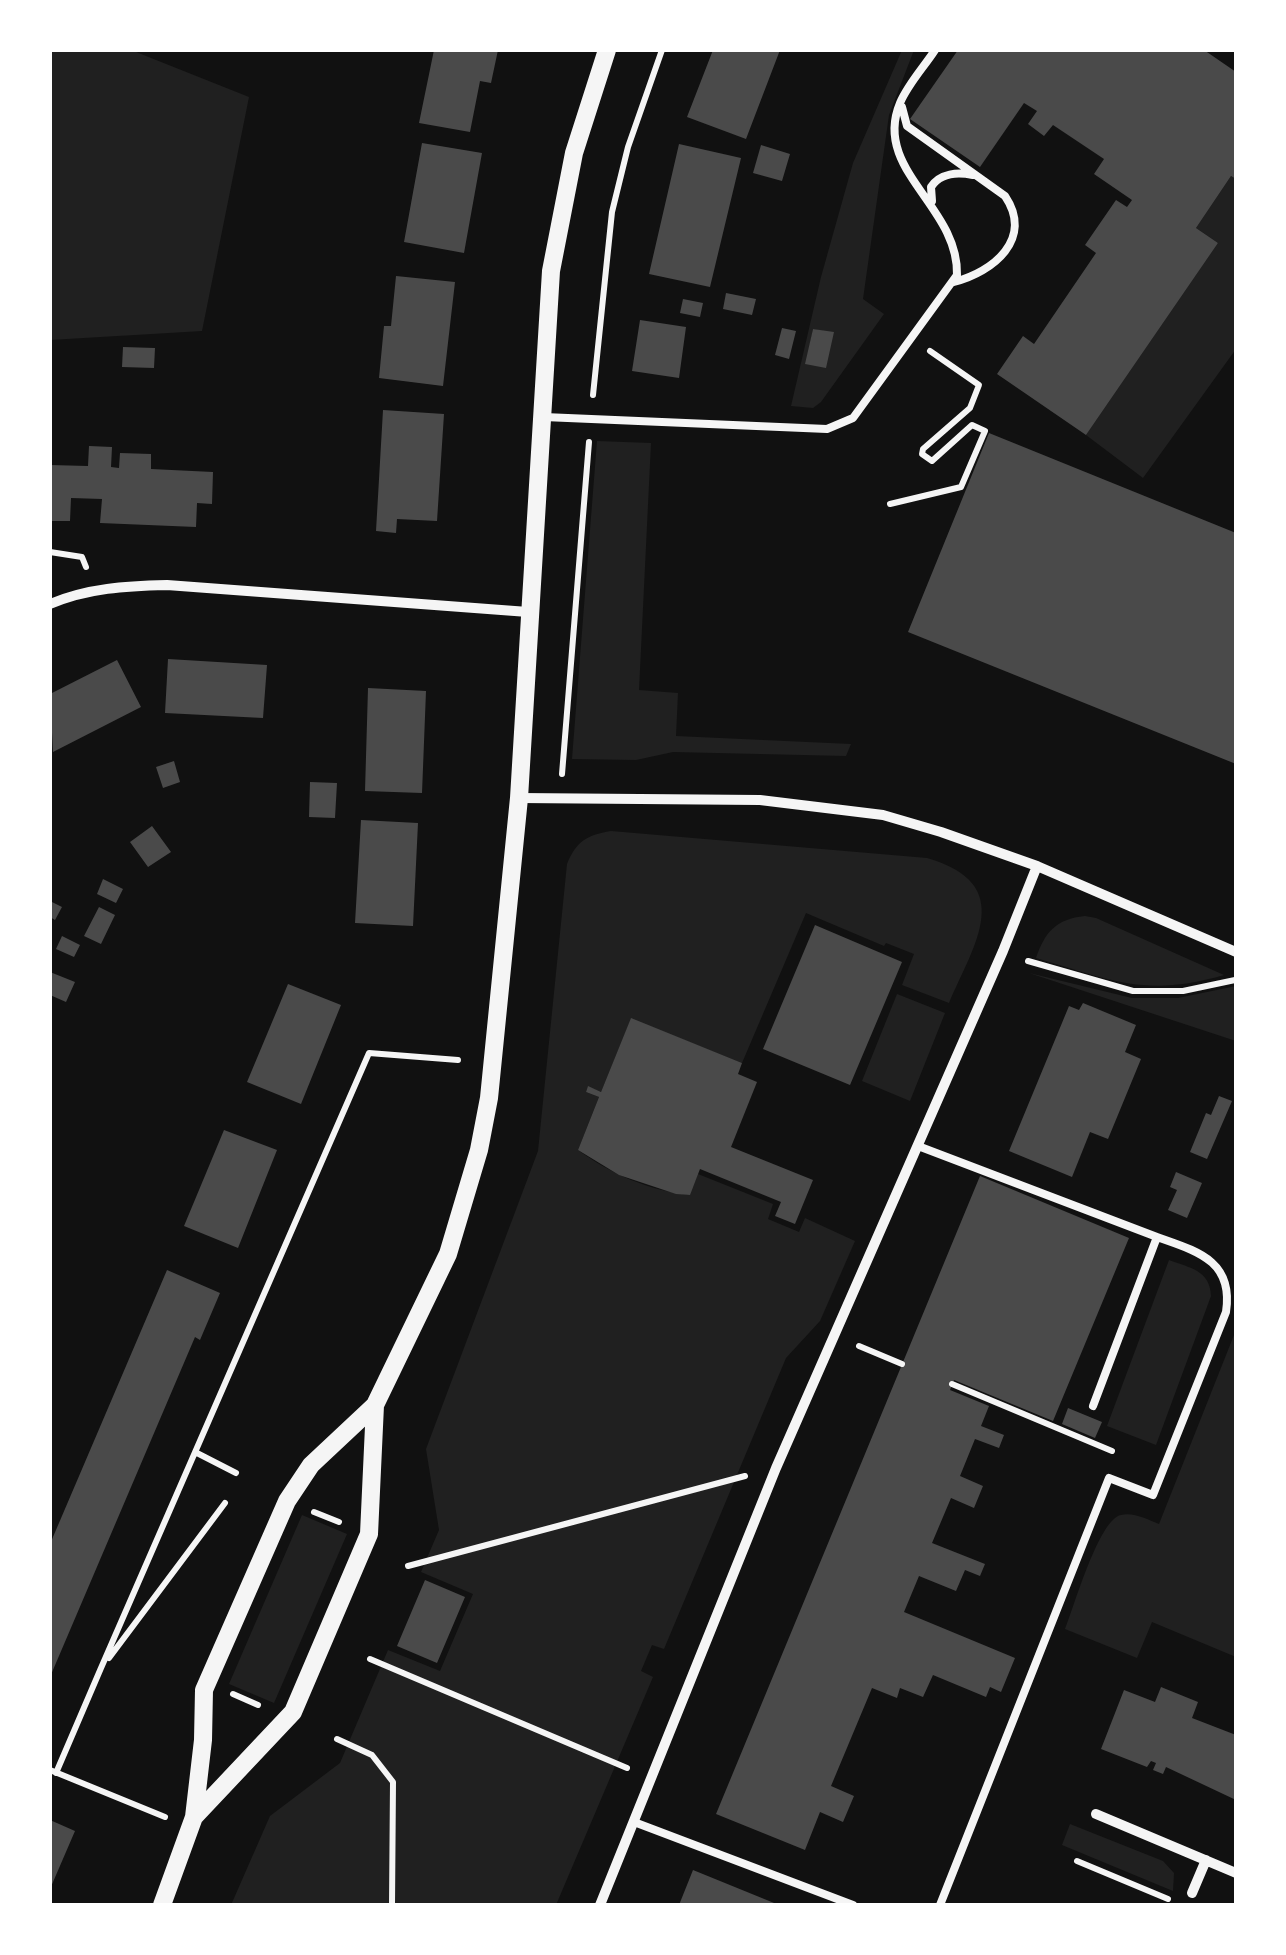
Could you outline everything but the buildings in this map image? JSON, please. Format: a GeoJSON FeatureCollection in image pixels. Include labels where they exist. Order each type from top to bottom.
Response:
{"type":"FeatureCollection","features":[{"type":"Feature","properties":{"kind":"street"},"geometry":{"type":"LineString","coordinates":[[162,1905],[192,1822],[203,1740],[204,1690],[280,1517],[311,1465],[375,1405],[448,1254],[479,1150],[489,1098],[519,798],[551,272],[574,152],[607,50]]}},
{"type":"Feature","properties":{"kind":"street"},"geometry":{"type":"LineString","coordinates":[[50,604],[84,592],[167,585],[528,612]]}},
{"type":"Feature","properties":{"kind":"street"},"geometry":{"type":"LineString","coordinates":[[519,798],[760,800],[882,815],[1037,866],[1236,952]]}},
{"type":"Feature","properties":{"kind":"street"},"geometry":{"type":"LineString","coordinates":[[600,1905],[776,1468],[1004,951],[1037,866]]}},
{"type":"Feature","properties":{"kind":"street"},"geometry":{"type":"LineString","coordinates":[[192,1822],[293,1712],[368,1534],[375,1405]]}},
{"type":"Feature","properties":{"kind":"street"},"geometry":{"type":"LineString","coordinates":[[1096,1814],[1236,1873]]}},
{"type":"Feature","properties":{"kind":"street"},"geometry":{"type":"LineString","coordinates":[[1192,1893],[1206,1860]]}},
{"type":"Feature","properties":{"kind":"lane"},"geometry":{"type":"LineString","coordinates":[[544,417],[836,428],[853,418],[954,282],[955,250],[946,224],[900,160],[896,131],[900,102],[935,50]]}},
{"type":"Feature","properties":{"kind":"lane"},"geometry":{"type":"LineString","coordinates":[[900,102],[907,126],[1009,202],[1014,218],[1009,245],[993,266],[975,277],[954,282]]}},
{"type":"Feature","properties":{"kind":"lane"},"geometry":{"type":"LineString","coordinates":[[933,205],[931,187],[940,178],[964,174],[977,177]]}},
{"type":"Feature","properties":{"kind":"lane"},"geometry":{"type":"LineString","coordinates":[[918,1146],[1200,1252],[1214,1263],[1224,1280],[1226,1312],[1153,1495],[1109,1478],[940,1905]]}},
{"type":"Feature","properties":{"kind":"lane"},"geometry":{"type":"LineString","coordinates":[[1093,1406],[1157,1237]]}},
{"type":"Feature","properties":{"kind":"lane"},"geometry":{"type":"LineString","coordinates":[[634,1822],[854,1905]]}},
{"type":"Feature","properties":{"kind":"path"},"geometry":{"type":"LineString","coordinates":[[890,504],[961,487],[986,431],[972,425],[932,461],[922,454],[923,448],[970,408],[979,385],[913,338]]}},
{"type":"Feature","properties":{"kind":"path"},"geometry":{"type":"LineString","coordinates":[[1004,951],[1133,991],[1183,991],[1236,980]]}},
{"type":"Feature","properties":{"kind":"path"},"geometry":{"type":"LineString","coordinates":[[192,1822],[53,1772],[369,1054],[458,1060]]}},
{"type":"Feature","properties":{"kind":"path"},"geometry":{"type":"LineString","coordinates":[[835,1336],[902,1364]]}},
{"type":"Feature","properties":{"kind":"path"},"geometry":{"type":"LineString","coordinates":[[952,1384],[1118,1454],[1109,1478]]}},
{"type":"Feature","properties":{"kind":"path"},"geometry":{"type":"LineString","coordinates":[[195,1452],[236,1473]]}},
{"type":"Feature","properties":{"kind":"path"},"geometry":{"type":"LineString","coordinates":[[408,1566],[776,1468]]}},
{"type":"Feature","properties":{"kind":"path"},"geometry":{"type":"LineString","coordinates":[[101,1668],[225,1503]]}},
{"type":"Feature","properties":{"kind":"path"},"geometry":{"type":"LineString","coordinates":[[305,1509],[350,1526]]}},
{"type":"Feature","properties":{"kind":"path"},"geometry":{"type":"LineString","coordinates":[[370,1660],[651,1778]]}},
{"type":"Feature","properties":{"kind":"path"},"geometry":{"type":"LineString","coordinates":[[227,1691],[272,1711]]}},
{"type":"Feature","properties":{"kind":"path"},"geometry":{"type":"LineString","coordinates":[[337,1739],[372,1756],[392,1782],[392,1905]]}},
{"type":"Feature","properties":{"kind":"path"},"geometry":{"type":"LineString","coordinates":[[1077,1861],[1183,1905]]}},
{"type":"Feature","properties":{"kind":"shaded area"},"geometry":{"type":"Polygon","coordinates":[[[50,50],[131,50],[249,97],[202,331],[50,340],[50,50]]]}},
{"type":"Feature","properties":{"kind":"shaded area"},"geometry":{"type":"Polygon","coordinates":[[[902,50],[914,50],[889,115],[863,299],[884,314],[821,402],[813,408],[791,406],[821,277],[853,163],[902,50]],[[813,329],[806,364],[833,333],[813,329]]]}},
{"type":"Feature","properties":{"kind":"shaded area"},"geometry":{"type":"Polygon","coordinates":[[[1231,176],[1236,179],[1236,349],[1143,478],[1086,435],[1218,243],[1196,228],[1231,176]]]}},
{"type":"Feature","properties":{"kind":"shaded area"},"geometry":{"type":"Polygon","coordinates":[[[597,441],[651,443],[639,690],[678,693],[676,736],[851,744],[846,756],[673,752],[636,760],[572,759],[597,441]]]}},
{"type":"Feature","properties":{"kind":"shaded area"},"geometry":{"type":"Polygon","coordinates":[[[611,831],[927,858],[955,869],[972,883],[980,899],[977,938],[949,1003],[902,985],[914,954],[886,943],[884,946],[806,913],[742,1063],[631,1019],[601,1092],[588,1087],[586,1092],[599,1097],[578,1150],[604,1166],[630,1180],[689,1195],[698,1174],[773,1204],[768,1219],[799,1232],[805,1218],[855,1241],[820,1321],[786,1358],[664,1649],[652,1645],[641,1671],[653,1677],[556,1905],[231,1905],[270,1816],[340,1763],[388,1650],[440,1671],[473,1594],[421,1572],[439,1530],[426,1449],[538,1151],[567,864],[583,841],[611,831]]]}},
{"type":"Feature","properties":{"kind":"shaded area"},"geometry":{"type":"Polygon","coordinates":[[[1085,916],[1224,975],[1150,986],[1108,979],[1036,958],[1053,928],[1085,916]]]}},
{"type":"Feature","properties":{"kind":"shaded area"},"geometry":{"type":"Polygon","coordinates":[[[1029,973],[1132,998],[1178,998],[1236,986],[1236,1041],[1029,973]]]}},
{"type":"Feature","properties":{"kind":"shaded area"},"geometry":{"type":"Polygon","coordinates":[[[897,994],[945,1013],[910,1101],[862,1081],[897,994]]]}},
{"type":"Feature","properties":{"kind":"shaded area"},"geometry":{"type":"Polygon","coordinates":[[[1169,1260],[1203,1275],[1211,1296],[1156,1445],[1107,1426],[1169,1260]]]}},
{"type":"Feature","properties":{"kind":"shaded area"},"geometry":{"type":"Polygon","coordinates":[[[1236,1330],[1236,1657],[1152,1622],[1137,1658],[1065,1629],[1096,1547],[1113,1520],[1131,1515],[1159,1524],[1236,1330]]]}},
{"type":"Feature","properties":{"kind":"shaded area"},"geometry":{"type":"Polygon","coordinates":[[[302,1515],[347,1534],[274,1703],[229,1684],[302,1515]]]}},
{"type":"Feature","properties":{"kind":"shaded area"},"geometry":{"type":"Polygon","coordinates":[[[1070,1824],[1163,1861],[1174,1873],[1173,1891],[1062,1845],[1070,1824]]]}}]}
